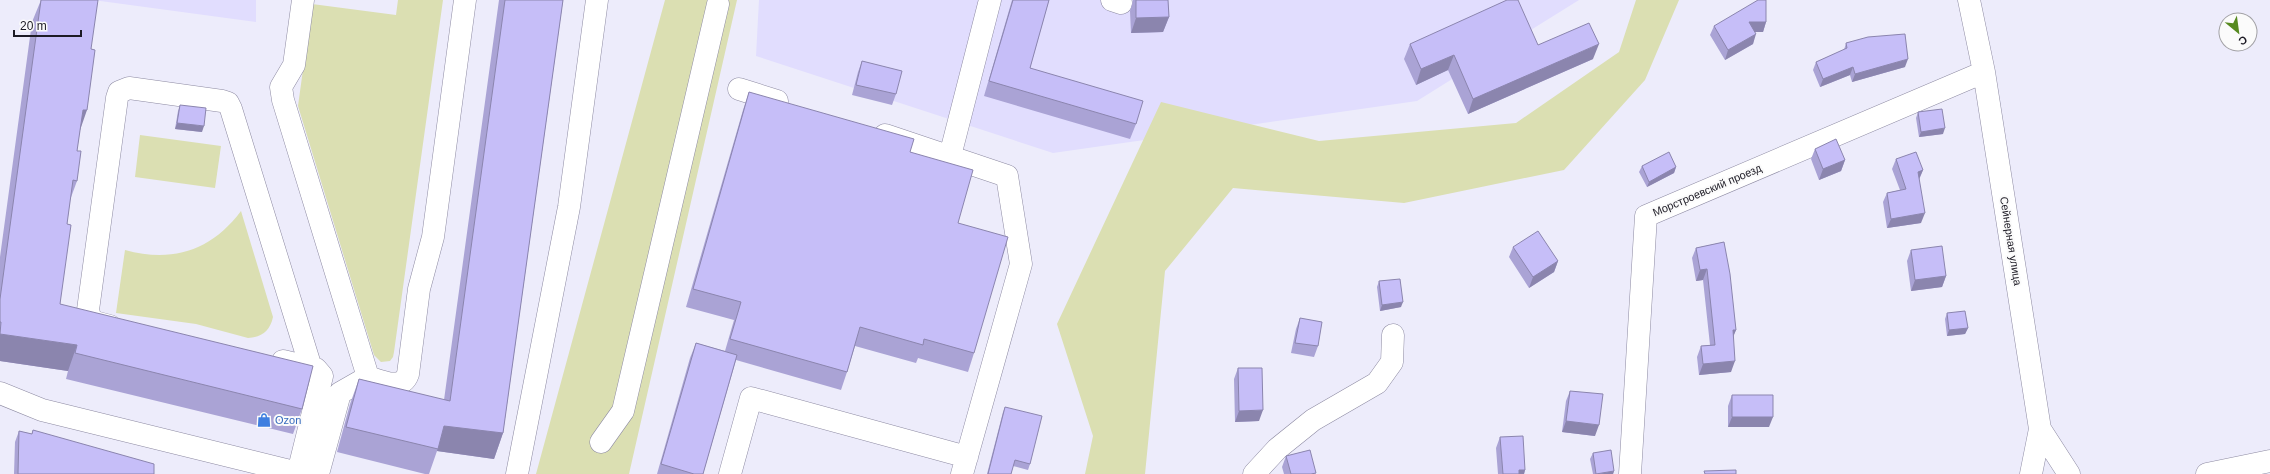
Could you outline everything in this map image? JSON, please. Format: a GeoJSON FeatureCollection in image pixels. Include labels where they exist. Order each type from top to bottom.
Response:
{"type":"FeatureCollection","features":[{"type":"Feature","properties":{"kind":"lane"},"geometry":{"type":"LineString","coordinates":[[303,0],[294,65],[281,88],[283,100],[368,378]]}},
{"type":"Feature","properties":{"kind":"lane"},"geometry":{"type":"LineString","coordinates":[[306,474],[340,393],[368,378],[395,384],[406,380],[419,289],[433,237],[465,0]]}},
{"type":"Feature","properties":{"kind":"lane"},"geometry":{"type":"LineString","coordinates":[[517,474],[569,207],[597,0]]}},
{"type":"Feature","properties":{"kind":"lane"},"geometry":{"type":"LineString","coordinates":[[950,156],[990,0]]}},
{"type":"Feature","properties":{"kind":"lane","name":"Сейнерная улица"},"geometry":{"type":"LineString","coordinates":[[1969,0],[1984,72],[2040,429],[2069,474]]}},
{"type":"Feature","properties":{"kind":"lane"},"geometry":{"type":"LineString","coordinates":[[601,442],[623,411],[718,4]]}},
{"type":"Feature","properties":{"kind":"lane","name":"Морстроевский проезд"},"geometry":{"type":"LineString","coordinates":[[1630,474],[1646,216],[1984,72]]}},
{"type":"Feature","properties":{"kind":"lane"},"geometry":{"type":"LineString","coordinates":[[127,328],[98,324],[91,320],[88,310],[119,92],[129,88],[222,100],[228,103],[231,109],[311,368]]}},
{"type":"Feature","properties":{"kind":"lane"},"geometry":{"type":"LineString","coordinates":[[738,89],[799,108]]}},
{"type":"Feature","properties":{"kind":"lane"},"geometry":{"type":"LineString","coordinates":[[730,474],[751,398],[965,465],[1021,264],[1007,176],[867,129]]}},
{"type":"Feature","properties":{"kind":"lane"},"geometry":{"type":"LineString","coordinates":[[1254,474],[1277,449],[1313,420],[1377,383],[1392,362],[1393,335]]}},
{"type":"Feature","properties":{"kind":"lane"},"geometry":{"type":"LineString","coordinates":[[267,356],[311,368],[320,372],[322,376],[306,474]]}},
{"type":"Feature","properties":{"kind":"lane"},"geometry":{"type":"LineString","coordinates":[[0,393],[42,410],[252,468],[306,474]]}},
{"type":"Feature","properties":{"kind":"lane"},"geometry":{"type":"LineString","coordinates":[[2031,474],[2040,429]]}},
{"type":"Feature","properties":{"kind":"lane"},"geometry":{"type":"LineString","coordinates":[[2208,474],[2270,461]]}},
{"type":"Feature","properties":{"kind":"shaded area"},"geometry":{"type":"Polygon","coordinates":[[[93,0],[256,0],[256,22],[93,0]]]}},
{"type":"Feature","properties":{"kind":"shaded area"},"geometry":{"type":"Polygon","coordinates":[[[759,0],[1579,0],[1417,101],[1053,153],[756,56],[759,0]]]}},
{"type":"Feature","properties":{"kind":"green space"},"geometry":{"type":"Polygon","coordinates":[[[398,0],[443,0],[394,352],[390,361],[381,362],[374,355],[298,106],[312,4],[396,15],[398,0]]]}},
{"type":"Feature","properties":{"kind":"green space"},"geometry":{"type":"Polygon","coordinates":[[[665,0],[737,0],[629,474],[536,474],[665,0]]]}},
{"type":"Feature","properties":{"kind":"green space"},"geometry":{"type":"Polygon","coordinates":[[[1636,0],[1679,0],[1645,80],[1564,170],[1404,203],[1233,188],[1165,271],[1145,474],[1085,474],[1093,436],[1057,324],[1161,102],[1319,141],[1516,123],[1619,52],[1636,0]]]}},
{"type":"Feature","properties":{"kind":"green space"},"geometry":{"type":"Polygon","coordinates":[[[140,135],[221,146],[215,188],[135,177],[140,135]]]}},
{"type":"Feature","properties":{"kind":"green space"},"geometry":{"type":"Polygon","coordinates":[[[241,211],[273,317],[270,326],[265,332],[261,335],[248,338],[196,324],[116,313],[125,250],[142,254],[159,255],[174,254],[189,250],[204,244],[217,236],[241,211]]]}},
{"type":"Feature","properties":{"kind":"building"},"geometry":{"type":"Polygon","coordinates":[[[41,0],[98,0],[91,49],[95,50],[87,110],[83,110],[77,151],[81,151],[77,181],[73,180],[67,224],[71,225],[60,304],[313,366],[302,409],[75,353],[77,345],[0,334],[0,299],[41,0]]]}},
{"type":"Feature","properties":{"kind":"building"},"geometry":{"type":"Polygon","coordinates":[[[505,0],[563,0],[503,433],[444,426],[438,449],[346,427],[359,379],[450,401],[505,0]]]}},
{"type":"Feature","properties":{"kind":"building"},"geometry":{"type":"Polygon","coordinates":[[[1013,0],[1049,0],[1030,68],[1143,101],[1136,124],[989,81],[1013,0]]]}},
{"type":"Feature","properties":{"kind":"building"},"geometry":{"type":"Polygon","coordinates":[[[1136,0],[1168,0],[1169,17],[1136,18],[1136,0]]]}},
{"type":"Feature","properties":{"kind":"building"},"geometry":{"type":"Polygon","coordinates":[[[1507,0],[1518,0],[1538,45],[1589,23],[1599,44],[1473,99],[1454,55],[1421,69],[1410,44],[1507,0]]]}},
{"type":"Feature","properties":{"kind":"building"},"geometry":{"type":"Polygon","coordinates":[[[1758,0],[1766,0],[1766,22],[1749,22],[1756,34],[1728,50],[1714,26],[1758,0]]]}},
{"type":"Feature","properties":{"kind":"building"},"geometry":{"type":"Polygon","coordinates":[[[1905,34],[1908,59],[1855,74],[1853,67],[1823,79],[1816,62],[1847,48],[1846,43],[1868,37],[1905,34]]]}},
{"type":"Feature","properties":{"kind":"building"},"geometry":{"type":"Polygon","coordinates":[[[862,61],[902,71],[896,94],[856,85],[862,61]]]}},
{"type":"Feature","properties":{"kind":"building"},"geometry":{"type":"Polygon","coordinates":[[[749,92],[914,139],[910,152],[973,170],[958,223],[1008,237],[974,353],[924,339],[923,345],[860,327],[847,372],[730,339],[741,302],[693,289],[749,92]]]}},
{"type":"Feature","properties":{"kind":"building"},"geometry":{"type":"Polygon","coordinates":[[[180,105],[206,108],[204,126],[177,123],[180,105]]]}},
{"type":"Feature","properties":{"kind":"building"},"geometry":{"type":"Polygon","coordinates":[[[1942,109],[1945,128],[1921,132],[1918,112],[1942,109]]]}},
{"type":"Feature","properties":{"kind":"building"},"geometry":{"type":"Polygon","coordinates":[[[1836,139],[1845,160],[1823,169],[1815,149],[1836,139]]]}},
{"type":"Feature","properties":{"kind":"building"},"geometry":{"type":"Polygon","coordinates":[[[1669,152],[1676,167],[1649,182],[1642,166],[1669,152]]]}},
{"type":"Feature","properties":{"kind":"building"},"geometry":{"type":"Polygon","coordinates":[[[1916,152],[1923,170],[1918,172],[1925,213],[1891,219],[1887,193],[1906,189],[1896,159],[1916,152]]]}},
{"type":"Feature","properties":{"kind":"building"},"geometry":{"type":"Polygon","coordinates":[[[1538,231],[1558,261],[1533,277],[1513,247],[1538,231]]]}},
{"type":"Feature","properties":{"kind":"building"},"geometry":{"type":"Polygon","coordinates":[[[1724,242],[1730,274],[1736,330],[1733,330],[1735,361],[1703,364],[1701,346],[1715,345],[1707,269],[1700,270],[1696,248],[1724,242]]]}},
{"type":"Feature","properties":{"kind":"building"},"geometry":{"type":"Polygon","coordinates":[[[1942,246],[1946,276],[1915,280],[1911,250],[1942,246]]]}},
{"type":"Feature","properties":{"kind":"building"},"geometry":{"type":"Polygon","coordinates":[[[1400,279],[1403,302],[1382,305],[1379,281],[1400,279]]]}},
{"type":"Feature","properties":{"kind":"building"},"geometry":{"type":"Polygon","coordinates":[[[1965,311],[1968,328],[1949,330],[1947,313],[1965,311]]]}},
{"type":"Feature","properties":{"kind":"building"},"geometry":{"type":"Polygon","coordinates":[[[1300,318],[1322,322],[1318,346],[1295,343],[1300,318]]]}},
{"type":"Feature","properties":{"kind":"building"},"geometry":{"type":"Polygon","coordinates":[[[696,343],[737,355],[703,474],[694,474],[661,464],[696,343]]]}},
{"type":"Feature","properties":{"kind":"building"},"geometry":{"type":"Polygon","coordinates":[[[1238,368],[1262,368],[1263,410],[1239,411],[1238,368]]]}},
{"type":"Feature","properties":{"kind":"building"},"geometry":{"type":"Polygon","coordinates":[[[1570,391],[1603,394],[1599,425],[1566,421],[1570,391]]]}},
{"type":"Feature","properties":{"kind":"building"},"geometry":{"type":"Polygon","coordinates":[[[1732,395],[1773,395],[1773,417],[1732,417],[1732,395]]]}},
{"type":"Feature","properties":{"kind":"building"},"geometry":{"type":"Polygon","coordinates":[[[1005,407],[1042,416],[1030,464],[1015,460],[1011,474],[988,474],[1005,407]]]}},
{"type":"Feature","properties":{"kind":"building"},"geometry":{"type":"Polygon","coordinates":[[[33,430],[154,464],[154,474],[18,474],[19,431],[32,434],[33,430]]]}},
{"type":"Feature","properties":{"kind":"building"},"geometry":{"type":"Polygon","coordinates":[[[1523,436],[1525,470],[1519,470],[1519,474],[1503,474],[1500,437],[1523,436]]]}},
{"type":"Feature","properties":{"kind":"building"},"geometry":{"type":"Polygon","coordinates":[[[1310,450],[1316,473],[1291,474],[1286,456],[1310,450]]]}},
{"type":"Feature","properties":{"kind":"building"},"geometry":{"type":"Polygon","coordinates":[[[1611,450],[1614,471],[1596,474],[1593,453],[1611,450]]]}},
{"type":"Feature","properties":{"kind":"building"},"geometry":{"type":"Polygon","coordinates":[[[1736,470],[1736,474],[1705,474],[1704,471],[1736,470]]]}},
{"type":"Feature","properties":{"kind":"place","name":"Ozon"},"geometry":{"type":"Point","coordinates":[264,420]}}]}
